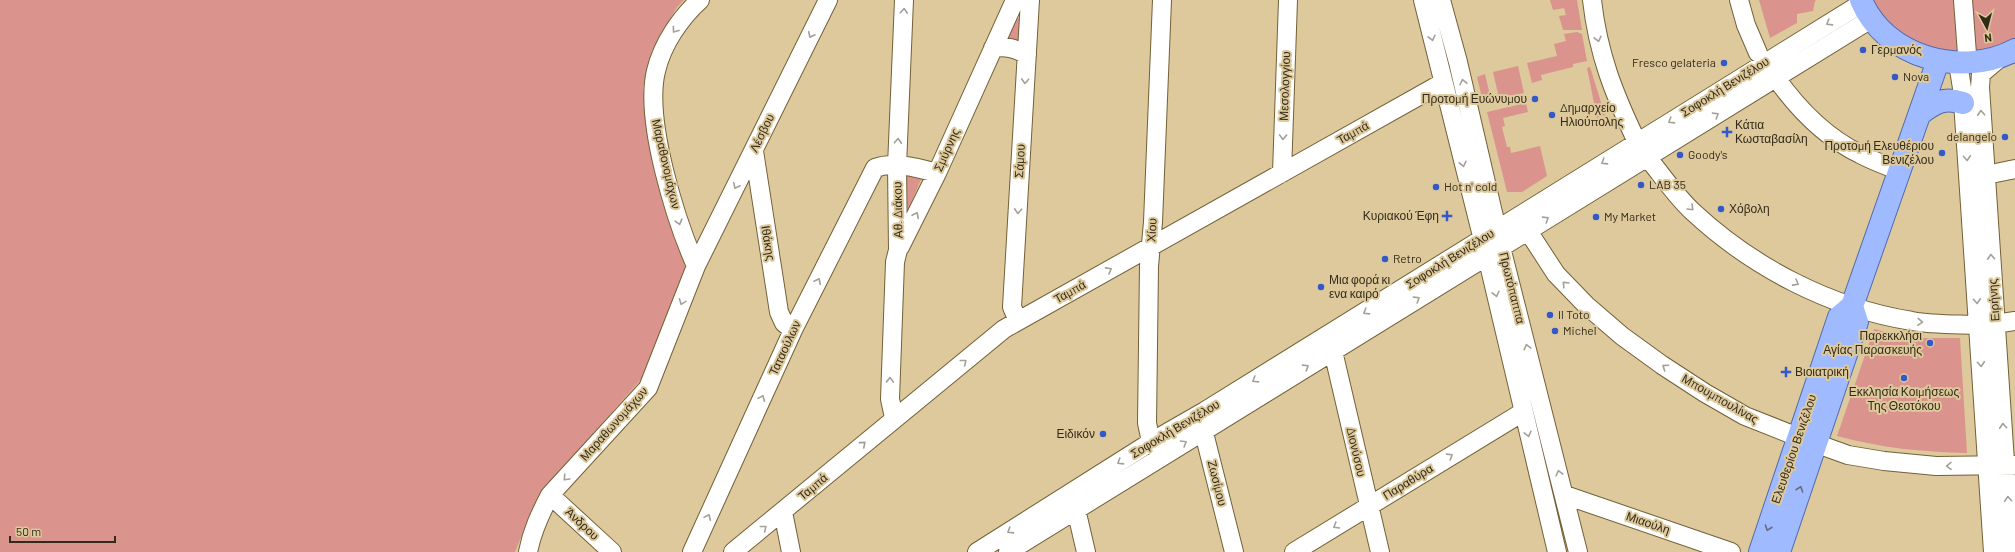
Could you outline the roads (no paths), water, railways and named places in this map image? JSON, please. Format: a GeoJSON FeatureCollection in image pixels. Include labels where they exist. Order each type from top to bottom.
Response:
{"type":"FeatureCollection","features":[{"type":"Feature","properties":{"kind":"main road"},"geometry":{"type":"LineString","coordinates":[[1865,7],[1889,37],[1913,52],[1954,59],[1980,61],[2008,53]]}},
{"type":"Feature","properties":{"kind":"main road","name":"Ελευθερίου Βενιζέλου"},"geometry":{"type":"LineString","coordinates":[[1779,552],[1839,317],[1852,306],[1921,113],[1954,59]]}},
{"type":"Feature","properties":{"kind":"main road"},"geometry":{"type":"LineString","coordinates":[[1921,113],[1933,104],[1944,99],[1963,103]]}},
{"type":"Feature","properties":{"kind":"main road","name":"Ελευθερίου Βενιζέλου"},"geometry":{"type":"LineString","coordinates":[[1760,552],[1807,441]]}},
{"type":"Feature","properties":{"kind":"street","name":"Μαραθονομάχων"},"geometry":{"type":"LineString","coordinates":[[696,266],[686,243],[662,159],[653,100],[656,71],[668,40],[690,9],[700,0]]}},
{"type":"Feature","properties":{"kind":"street","name":"Λέσβου"},"geometry":{"type":"LineString","coordinates":[[696,266],[828,0]]}},
{"type":"Feature","properties":{"kind":"street","name":"Αθ. Διάκου"},"geometry":{"type":"LineString","coordinates":[[894,418],[890,399],[895,262],[898,250],[897,166],[904,0]]}},
{"type":"Feature","properties":{"kind":"street","name":"Σμύρνης"},"geometry":{"type":"LineString","coordinates":[[898,250],[937,173],[1016,0]]}},
{"type":"Feature","properties":{"kind":"street","name":"Σάμου"},"geometry":{"type":"LineString","coordinates":[[1018,321],[1012,307],[1030,0]]}},
{"type":"Feature","properties":{"kind":"street","name":"Χίου"},"geometry":{"type":"LineString","coordinates":[[1162,0],[1150,247],[1147,423],[1151,442],[1162,456]]}},
{"type":"Feature","properties":{"kind":"street","name":"Μεσολογγίου"},"geometry":{"type":"LineString","coordinates":[[1282,173],[1288,0]]}},
{"type":"Feature","properties":{"kind":"street","name":"Πρωτόπαππα"},"geometry":{"type":"LineString","coordinates":[[1423,0],[1442,83],[1565,495],[1578,552]]}},
{"type":"Feature","properties":{"kind":"street"},"geometry":{"type":"LineString","coordinates":[[1441,0],[1458,62],[1498,229]]}},
{"type":"Feature","properties":{"kind":"street"},"geometry":{"type":"LineString","coordinates":[[1592,0],[1602,56],[1616,100],[1637,142]]}},
{"type":"Feature","properties":{"kind":"street"},"geometry":{"type":"LineString","coordinates":[[1739,0],[1746,25],[1758,53]]}},
{"type":"Feature","properties":{"kind":"street","name":"Ειρήνης"},"geometry":{"type":"LineString","coordinates":[[1963,0],[1954,59],[1963,103],[1987,324],[2010,465],[2010,552]]}},
{"type":"Feature","properties":{"kind":"street","name":"Σοφοκλή Βενιζέλου"},"geometry":{"type":"LineString","coordinates":[[978,552],[1151,442],[1201,423],[1333,351],[1490,247],[1498,229],[1637,142],[1865,7]]}},
{"type":"Feature","properties":{"kind":"street","name":"Σοφοκλή Βενιζέλου"},"geometry":{"type":"LineString","coordinates":[[1008,552],[1162,456],[1201,423],[1490,247],[1528,231],[1776,78],[1865,7]]}},
{"type":"Feature","properties":{"kind":"street"},"geometry":{"type":"LineString","coordinates":[[993,48],[1015,48],[1026,55]]}},
{"type":"Feature","properties":{"kind":"street","name":"Ειρήνης"},"geometry":{"type":"LineString","coordinates":[[1993,552],[1988,465],[1986,176],[1980,87],[1981,74],[2008,53]]}},
{"type":"Feature","properties":{"kind":"street"},"geometry":{"type":"LineString","coordinates":[[1776,78],[1806,115],[1823,130],[1860,154],[1900,171]]}},
{"type":"Feature","properties":{"kind":"street","name":"Ταμπά"},"geometry":{"type":"LineString","coordinates":[[733,552],[1004,329],[1442,83]]}},
{"type":"Feature","properties":{"kind":"street","name":"Ιθάκης"},"geometry":{"type":"LineString","coordinates":[[754,151],[779,312],[784,323],[793,330]]}},
{"type":"Feature","properties":{"kind":"street"},"geometry":{"type":"LineString","coordinates":[[1648,157],[1692,210],[1726,239],[1762,265],[1804,288],[1852,306],[1912,321],[1987,324],[2015,321]]}},
{"type":"Feature","properties":{"kind":"street","name":"Ταταούλων"},"geometry":{"type":"LineString","coordinates":[[692,552],[793,330],[875,168],[886,164],[897,166]]}},
{"type":"Feature","properties":{"kind":"street"},"geometry":{"type":"LineString","coordinates":[[897,166],[917,168],[937,173]]}},
{"type":"Feature","properties":{"kind":"street"},"geometry":{"type":"LineString","coordinates":[[1986,176],[2015,169]]}},
{"type":"Feature","properties":{"kind":"street","name":"Μπουμπουλίνας"},"geometry":{"type":"LineString","coordinates":[[1528,231],[1556,274],[1586,305],[1622,336],[1705,393],[1745,416],[1807,441],[1848,455],[1884,461],[1936,466],[2010,465]]}},
{"type":"Feature","properties":{"kind":"street","name":"Πρωτόπαππα"},"geometry":{"type":"LineString","coordinates":[[1490,247],[1523,412],[1557,552]]}},
{"type":"Feature","properties":{"kind":"street","name":"Μαραθωνομάχων"},"geometry":{"type":"LineString","coordinates":[[528,552],[540,512],[550,496],[648,388],[696,266]]}},
{"type":"Feature","properties":{"kind":"street","name":"Διονύσου"},"geometry":{"type":"LineString","coordinates":[[1333,351],[1380,552]]}},
{"type":"Feature","properties":{"kind":"street","name":"Παραθύρα"},"geometry":{"type":"LineString","coordinates":[[1294,552],[1523,412]]}},
{"type":"Feature","properties":{"kind":"street","name":"Ζωσίμου"},"geometry":{"type":"LineString","coordinates":[[1201,423],[1234,552]]}},
{"type":"Feature","properties":{"kind":"street","name":"Μιαούλη"},"geometry":{"type":"LineString","coordinates":[[1565,495],[1731,552]]}},
{"type":"Feature","properties":{"kind":"street","name":"Άνδρου"},"geometry":{"type":"LineString","coordinates":[[550,496],[612,552]]}},
{"type":"Feature","properties":{"kind":"street"},"geometry":{"type":"LineString","coordinates":[[1076,509],[1086,552]]}},
{"type":"Feature","properties":{"kind":"street"},"geometry":{"type":"LineString","coordinates":[[782,512],[791,552]]}},
{"type":"Feature","properties":{"kind":"place","name":"Γερμανός"},"geometry":{"type":"Point","coordinates":[1863,50]}},
{"type":"Feature","properties":{"kind":"place","name":"Fresco gelateria"},"geometry":{"type":"Point","coordinates":[1724,63]}},
{"type":"Feature","properties":{"kind":"place","name":"Nova"},"geometry":{"type":"Point","coordinates":[1895,77]}},
{"type":"Feature","properties":{"kind":"place","name":"Προτομή Ευώνυμου"},"geometry":{"type":"Point","coordinates":[1535,99]}},
{"type":"Feature","properties":{"kind":"place","name":"Δημαρχείο Ηλιούπολης"},"geometry":{"type":"Point","coordinates":[1552,115]}},
{"type":"Feature","properties":{"kind":"place","name":"Κάτια Κωσταβασίλη"},"geometry":{"type":"Point","coordinates":[1727,132]}},
{"type":"Feature","properties":{"kind":"place","name":"delangelo"},"geometry":{"type":"Point","coordinates":[2005,137]}},
{"type":"Feature","properties":{"kind":"place","name":"Προτομή Ελευθέριου Βενιζέλου"},"geometry":{"type":"Point","coordinates":[1942,153]}},
{"type":"Feature","properties":{"kind":"place","name":"Goody's"},"geometry":{"type":"Point","coordinates":[1680,155]}},
{"type":"Feature","properties":{"kind":"place","name":"LAB 35"},"geometry":{"type":"Point","coordinates":[1641,185]}},
{"type":"Feature","properties":{"kind":"place","name":"Hot n' cold"},"geometry":{"type":"Point","coordinates":[1436,187]}},
{"type":"Feature","properties":{"kind":"place","name":"Χόβολη"},"geometry":{"type":"Point","coordinates":[1721,209]}},
{"type":"Feature","properties":{"kind":"place","name":"Κυριακού Έφη"},"geometry":{"type":"Point","coordinates":[1447,216]}},
{"type":"Feature","properties":{"kind":"place","name":"My Market"},"geometry":{"type":"Point","coordinates":[1596,217]}},
{"type":"Feature","properties":{"kind":"place","name":"Retro"},"geometry":{"type":"Point","coordinates":[1385,259]}},
{"type":"Feature","properties":{"kind":"place","name":"Μια φορά κι ενα καιρό"},"geometry":{"type":"Point","coordinates":[1321,287]}},
{"type":"Feature","properties":{"kind":"place","name":"Il Toto"},"geometry":{"type":"Point","coordinates":[1550,315]}},
{"type":"Feature","properties":{"kind":"place","name":"Michel"},"geometry":{"type":"Point","coordinates":[1555,331]}},
{"type":"Feature","properties":{"kind":"place","name":"Παρεκκλήσι Αγίας Παρασκευής"},"geometry":{"type":"Point","coordinates":[1930,343]}},
{"type":"Feature","properties":{"kind":"place","name":"Βιοιατρική"},"geometry":{"type":"Point","coordinates":[1786,372]}},
{"type":"Feature","properties":{"kind":"place","name":"Εκκλησία Κοιμήσεως Της Θεοτόκου"},"geometry":{"type":"Point","coordinates":[1904,378]}},
{"type":"Feature","properties":{"kind":"place","name":"Ειδικόν"},"geometry":{"type":"Point","coordinates":[1103,434]}}]}
